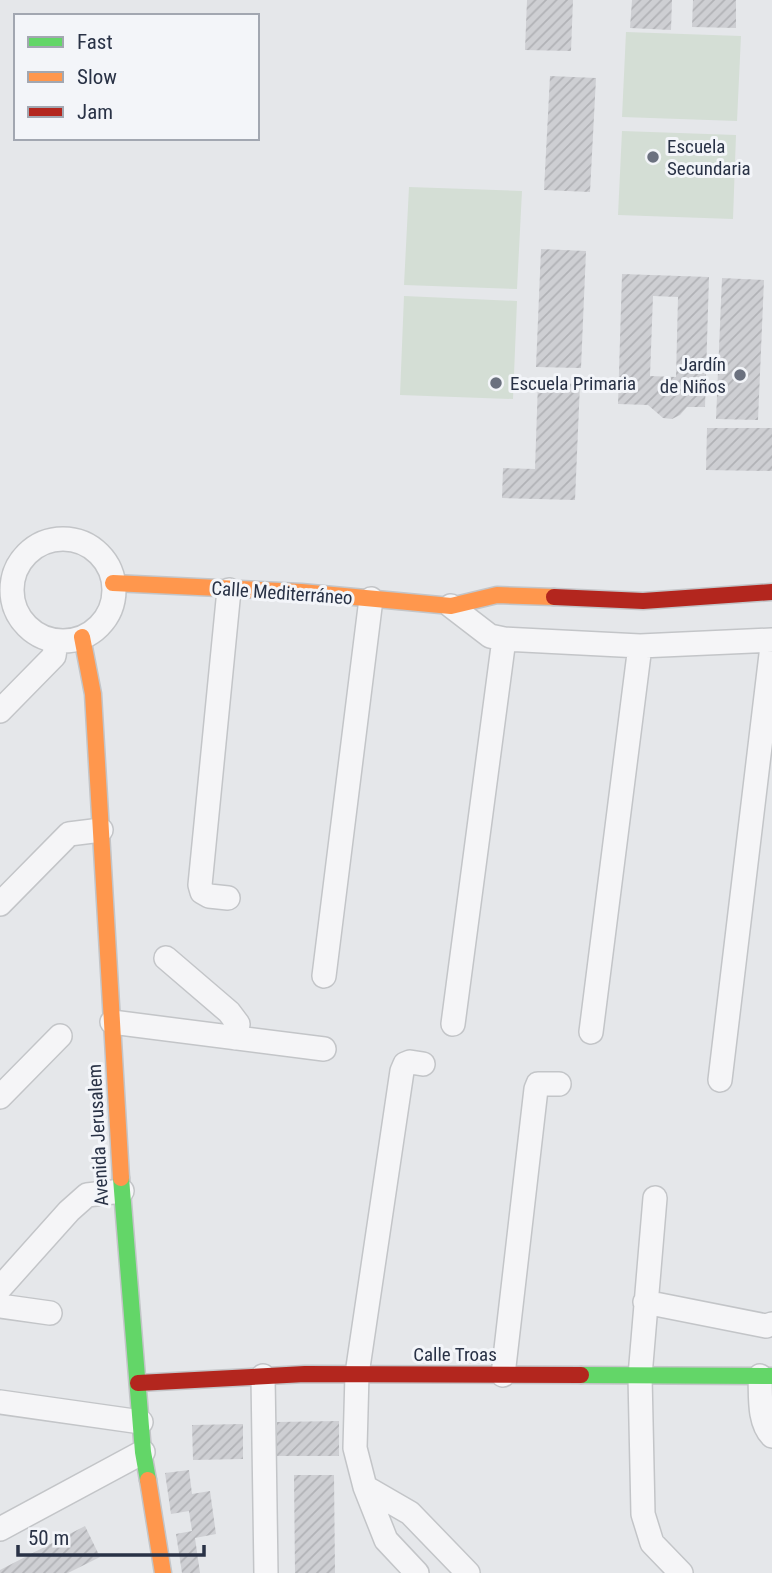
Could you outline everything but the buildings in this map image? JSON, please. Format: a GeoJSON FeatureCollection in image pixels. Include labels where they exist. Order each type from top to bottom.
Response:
{"type":"FeatureCollection","features":[{"type":"Feature","properties":{"kind":"street"},"geometry":{"type":"LineString","coordinates":[[56,539],[82,542],[94,549],[110,570],[113,583],[113,596],[103,621],[82,637],[56,640],[32,631],[22,621],[6,583],[32,549],[56,539]]}},
{"type":"Feature","properties":{"kind":"street","name":"Calle Mediterráneo"},"geometry":{"type":"LineString","coordinates":[[113,583],[301,592],[451,606],[497,595],[643,601],[772,592]]}},
{"type":"Feature","properties":{"kind":"street"},"geometry":{"type":"LineString","coordinates":[[229,590],[200,885],[202,892],[209,896],[229,898]]}},
{"type":"Feature","properties":{"kind":"street"},"geometry":{"type":"LineString","coordinates":[[324,976],[371,599]]}},
{"type":"Feature","properties":{"kind":"street"},"geometry":{"type":"LineString","coordinates":[[451,606],[489,636],[504,639],[640,646],[772,643],[720,1080]]}},
{"type":"Feature","properties":{"kind":"street","name":"Avenida Jerusalem"},"geometry":{"type":"LineString","coordinates":[[82,637],[93,694],[122,1191],[143,1452],[163,1573]]}},
{"type":"Feature","properties":{"kind":"street"},"geometry":{"type":"LineString","coordinates":[[453,1024],[504,639]]}},
{"type":"Feature","properties":{"kind":"street"},"geometry":{"type":"LineString","coordinates":[[0,711],[54,656],[56,640]]}},
{"type":"Feature","properties":{"kind":"street"},"geometry":{"type":"LineString","coordinates":[[591,1032],[640,646]]}},
{"type":"Feature","properties":{"kind":"street"},"geometry":{"type":"LineString","coordinates":[[0,904],[69,834],[101,830]]}},
{"type":"Feature","properties":{"kind":"street"},"geometry":{"type":"LineString","coordinates":[[166,958],[229,1012],[238,1024],[236,1038]]}},
{"type":"Feature","properties":{"kind":"street"},"geometry":{"type":"LineString","coordinates":[[113,1022],[324,1049]]}},
{"type":"Feature","properties":{"kind":"street"},"geometry":{"type":"LineString","coordinates":[[0,1097],[60,1036]]}},
{"type":"Feature","properties":{"kind":"street"},"geometry":{"type":"LineString","coordinates":[[417,1573],[386,1540],[365,1487],[355,1448],[357,1374],[402,1071],[405,1064],[410,1062],[423,1064]]}},
{"type":"Feature","properties":{"kind":"street"},"geometry":{"type":"LineString","coordinates":[[503,1375],[536,1089],[538,1084],[544,1082],[559,1084]]}},
{"type":"Feature","properties":{"kind":"street"},"geometry":{"type":"LineString","coordinates":[[0,1288],[69,1211],[87,1195],[122,1191]]}},
{"type":"Feature","properties":{"kind":"street"},"geometry":{"type":"LineString","coordinates":[[655,1198],[640,1376],[643,1514],[652,1543],[681,1573]]}},
{"type":"Feature","properties":{"kind":"street"},"geometry":{"type":"LineString","coordinates":[[645,1302],[766,1326],[772,1324]]}},
{"type":"Feature","properties":{"kind":"street"},"geometry":{"type":"LineString","coordinates":[[0,1306],[50,1313]]}},
{"type":"Feature","properties":{"kind":"street","name":"Calle Troas"},"geometry":{"type":"LineString","coordinates":[[138,1383],[357,1374],[766,1376]]}},
{"type":"Feature","properties":{"kind":"street"},"geometry":{"type":"LineString","coordinates":[[263,1376],[266,1573]]}},
{"type":"Feature","properties":{"kind":"street"},"geometry":{"type":"LineString","coordinates":[[766,1376],[761,1410],[766,1430],[772,1436]]}},
{"type":"Feature","properties":{"kind":"street"},"geometry":{"type":"LineString","coordinates":[[0,1402],[141,1422]]}},
{"type":"Feature","properties":{"kind":"street"},"geometry":{"type":"LineString","coordinates":[[0,1529],[143,1452]]}},
{"type":"Feature","properties":{"kind":"street"},"geometry":{"type":"LineString","coordinates":[[365,1487],[410,1513],[468,1573]]}},
{"type":"Feature","properties":{"kind":"shaded area"},"geometry":{"type":"Polygon","coordinates":[[[626,32],[741,36],[737,121],[622,117],[626,32]]]}},
{"type":"Feature","properties":{"kind":"shaded area"},"geometry":{"type":"Polygon","coordinates":[[[622,131],[736,135],[733,219],[618,215],[622,131]]]}},
{"type":"Feature","properties":{"kind":"shaded area"},"geometry":{"type":"Polygon","coordinates":[[[409,187],[522,191],[517,289],[404,285],[409,187]]]}},
{"type":"Feature","properties":{"kind":"shaded area"},"geometry":{"type":"Polygon","coordinates":[[[404,296],[517,301],[513,399],[400,395],[404,296]]]}},
{"type":"Feature","properties":{"kind":"traffic: fast"},"geometry":{"type":"LineString","coordinates":[[121,1178],[143,1452],[148,1480]]}},
{"type":"Feature","properties":{"kind":"traffic: fast"},"geometry":{"type":"LineString","coordinates":[[581,1375],[772,1376]]}},
{"type":"Feature","properties":{"kind":"traffic: slow"},"geometry":{"type":"LineString","coordinates":[[113,583],[301,592],[451,606],[497,595],[554,597]]}},
{"type":"Feature","properties":{"kind":"traffic: slow"},"geometry":{"type":"LineString","coordinates":[[82,637],[93,694],[121,1178]]}},
{"type":"Feature","properties":{"kind":"traffic: slow"},"geometry":{"type":"LineString","coordinates":[[148,1480],[163,1573]]}},
{"type":"Feature","properties":{"kind":"traffic: jam"},"geometry":{"type":"LineString","coordinates":[[554,597],[643,601],[772,592]]}},
{"type":"Feature","properties":{"kind":"traffic: jam"},"geometry":{"type":"LineString","coordinates":[[138,1383],[305,1374],[581,1375]]}},
{"type":"Feature","properties":{"kind":"place","name":"Escuela Secundaria"},"geometry":{"type":"Point","coordinates":[653,157]}},
{"type":"Feature","properties":{"kind":"place","name":"Jardín de Niños"},"geometry":{"type":"Point","coordinates":[740,375]}},
{"type":"Feature","properties":{"kind":"place","name":"Escuela Primaria"},"geometry":{"type":"Point","coordinates":[496,383]}}]}
